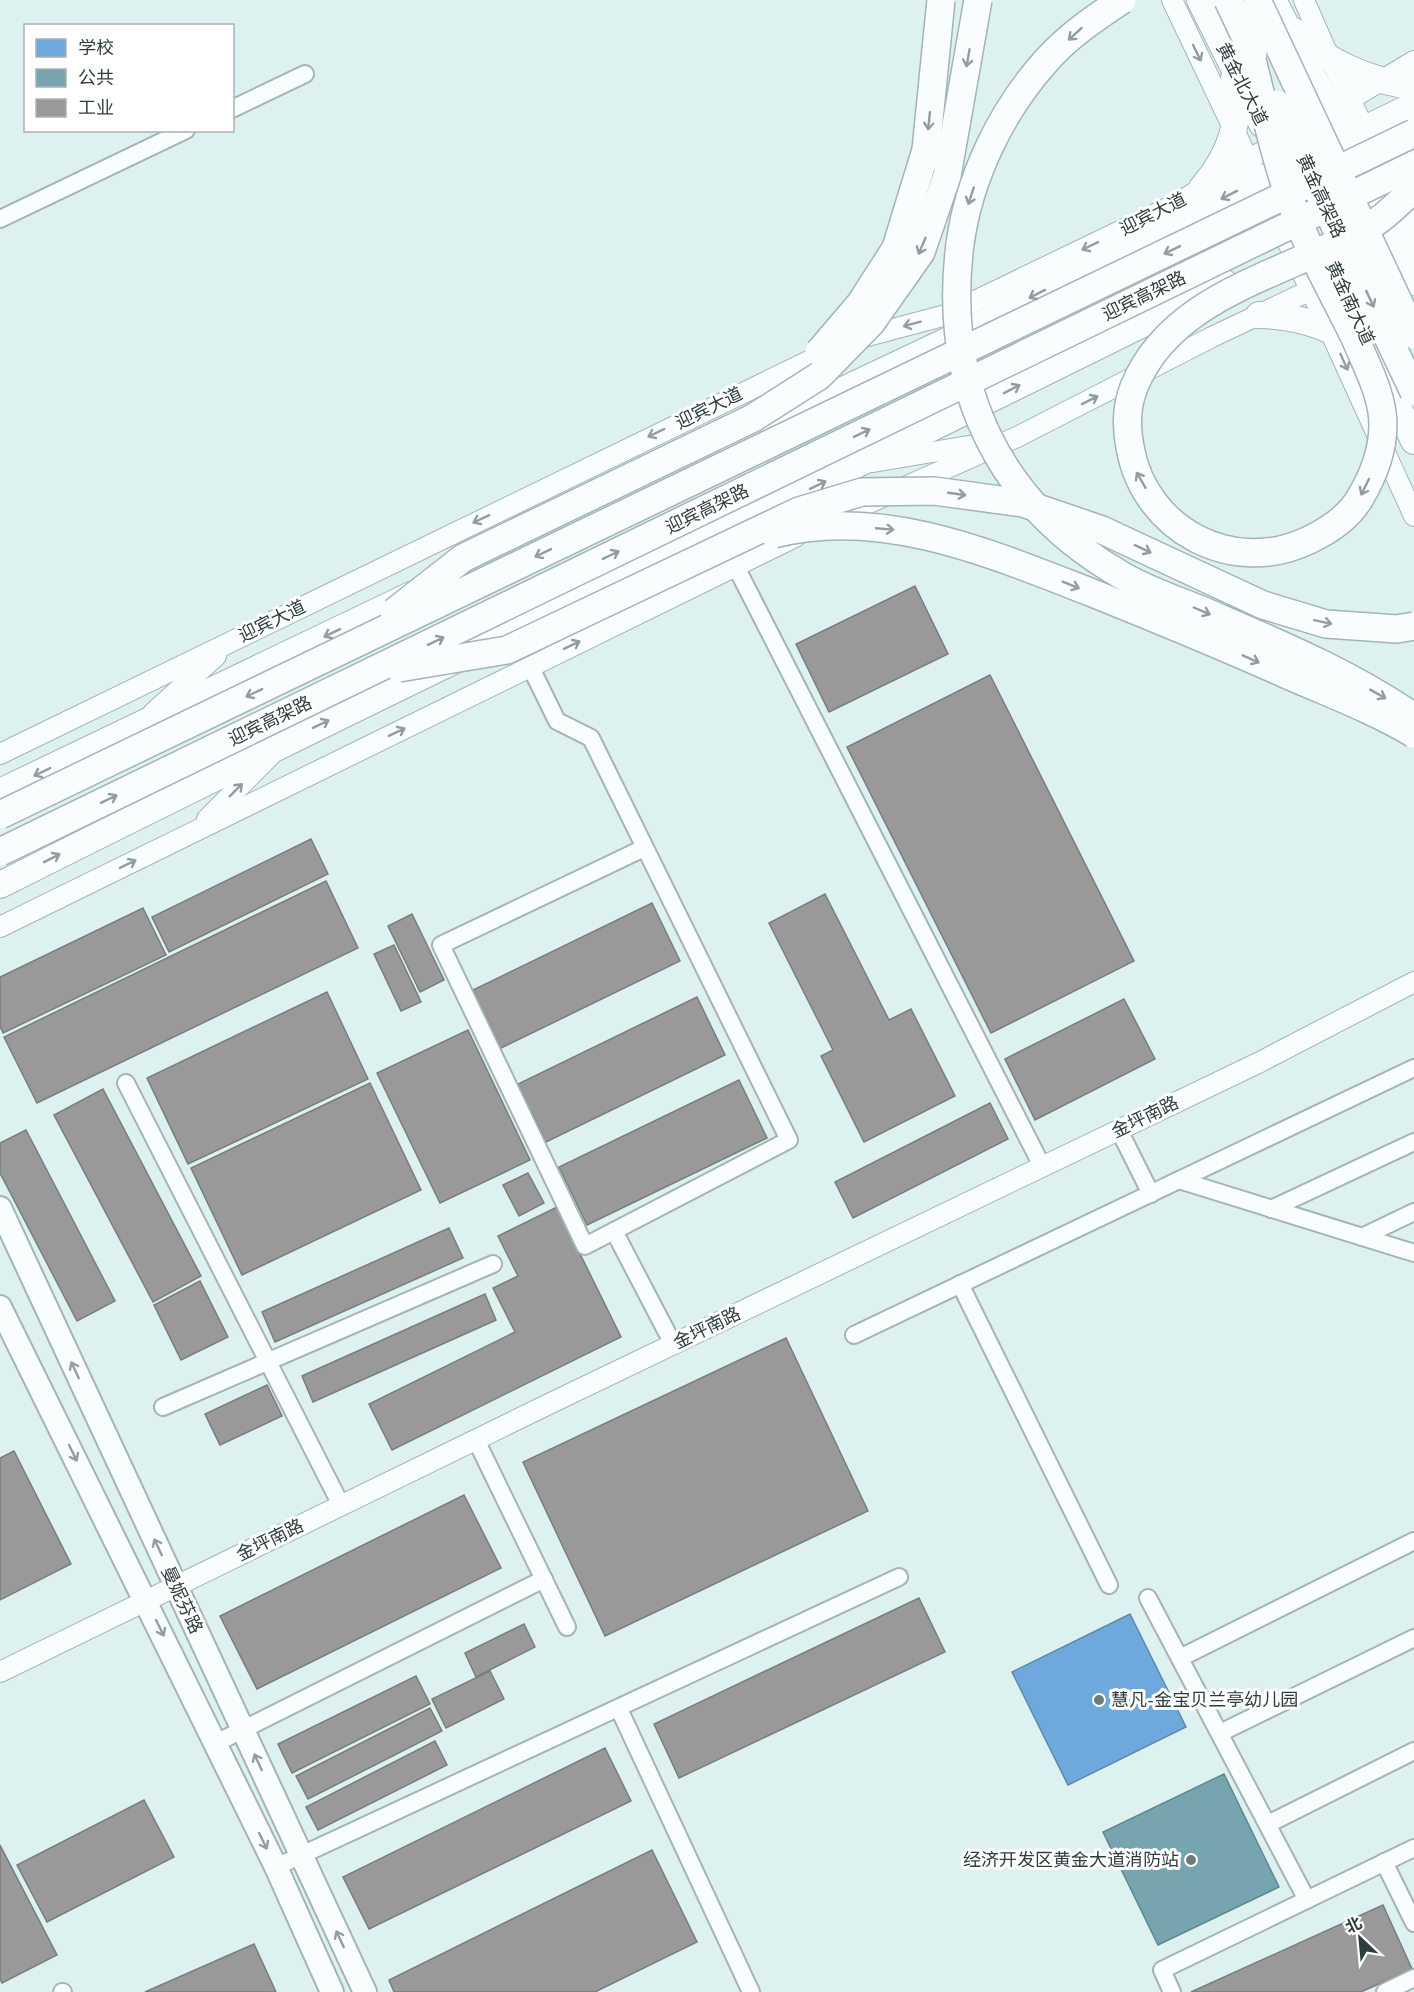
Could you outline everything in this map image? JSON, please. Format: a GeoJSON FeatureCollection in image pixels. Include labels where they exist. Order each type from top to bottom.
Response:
{"type":"FeatureCollection","features":[{"type":"Feature","properties":{"kind":"highway"},"geometry":{"type":"LineString","coordinates":[[753,418],[826,345],[860,304],[896,248],[926,150],[941,0]]}},
{"type":"Feature","properties":{"kind":"highway"},"geometry":{"type":"LineString","coordinates":[[354,644],[463,558],[753,418],[819,375],[871,323],[921,252],[947,176],[978,0]]}},
{"type":"Feature","properties":{"kind":"highway"},"geometry":{"type":"LineString","coordinates":[[1122,0],[1087,23],[1046,60],[1011,108],[981,163],[964,217],[955,281],[956,327],[963,370],[980,421],[1005,466],[1026,495],[1064,535],[1124,577],[1312,657],[1388,699],[1414,717]]}},
{"type":"Feature","properties":{"kind":"highway","name":"黄金高架路"},"geometry":{"type":"LineString","coordinates":[[1228,0],[1236,46],[1414,392]]}},
{"type":"Feature","properties":{"kind":"highway","name":"黄金高架路"},"geometry":{"type":"LineString","coordinates":[[1257,0],[1414,335]]}},
{"type":"Feature","properties":{"kind":"highway"},"geometry":{"type":"LineString","coordinates":[[1236,46],[1293,207],[1312,247],[1316,257],[1330,287],[1371,374],[1382,413],[1379,460],[1359,501],[1329,530],[1294,548],[1257,555],[1220,550],[1184,532],[1154,503],[1133,467],[1126,423],[1133,388],[1156,347],[1192,314],[1245,286],[1294,263],[1304,258],[1314,253],[1324,248],[1374,223],[1402,196]]}},
{"type":"Feature","properties":{"kind":"highway","name":"迎宾高架路"},"geometry":{"type":"LineString","coordinates":[[0,815],[1414,133]]}},
{"type":"Feature","properties":{"kind":"highway","name":"迎宾高架路"},"geometry":{"type":"LineString","coordinates":[[0,852],[1414,165]]}},
{"type":"Feature","properties":{"kind":"highway"},"geometry":{"type":"LineString","coordinates":[[729,556],[799,511],[862,492],[934,491],[1023,503],[1102,530],[1263,606],[1326,624],[1397,630],[1414,626]]}},
{"type":"Feature","properties":{"kind":"highway"},"geometry":{"type":"LineString","coordinates":[[368,674],[507,650],[794,529],[854,527],[903,531],[948,540],[1013,562],[1225,647],[1414,734]]}},
{"type":"Feature","properties":{"kind":"main road","name":"黄金北大道"},"geometry":{"type":"LineString","coordinates":[[1200,0],[1236,46],[1278,157]]}},
{"type":"Feature","properties":{"kind":"main road"},"geometry":{"type":"LineString","coordinates":[[1278,10],[1329,58],[1381,80],[1414,86]]}},
{"type":"Feature","properties":{"kind":"main road"},"geometry":{"type":"LineString","coordinates":[[1278,10],[1340,105],[1355,135],[1402,196],[1414,282]]}},
{"type":"Feature","properties":{"kind":"main road"},"geometry":{"type":"LineString","coordinates":[[1202,188],[1220,165],[1234,129],[1236,46]]}},
{"type":"Feature","properties":{"kind":"main road","name":"迎宾大道"},"geometry":{"type":"LineString","coordinates":[[0,792],[951,339],[1278,157],[1355,135],[1414,105]]}},
{"type":"Feature","properties":{"kind":"main road","name":"黄金南大道"},"geometry":{"type":"LineString","coordinates":[[1278,157],[1319,236],[1414,441]]}},
{"type":"Feature","properties":{"kind":"main road"},"geometry":{"type":"LineString","coordinates":[[0,885],[285,742],[858,465],[1402,196]]}},
{"type":"Feature","properties":{"kind":"main road"},"geometry":{"type":"LineString","coordinates":[[1259,315],[1296,318],[1329,329],[1349,340],[1379,366]]}},
{"type":"Feature","properties":{"kind":"main road","name":"曼妮芬路"},"geometry":{"type":"LineString","coordinates":[[0,1208],[365,1992]]}},
{"type":"Feature","properties":{"kind":"main road","name":"曼妮芬路"},"geometry":{"type":"LineString","coordinates":[[0,1307],[216,1743],[276,1867],[332,1992]]}},
{"type":"Feature","properties":{"kind":"street"},"geometry":{"type":"LineString","coordinates":[[1172,0],[1311,290],[1414,516]]}},
{"type":"Feature","properties":{"kind":"street"},"geometry":{"type":"LineString","coordinates":[[1304,0],[1329,58],[1340,105]]}},
{"type":"Feature","properties":{"kind":"street","name":"迎宾大道"},"geometry":{"type":"LineString","coordinates":[[1278,157],[1340,105],[1414,61]]}},
{"type":"Feature","properties":{"kind":"street"},"geometry":{"type":"LineString","coordinates":[[234,108],[305,74]]}},
{"type":"Feature","properties":{"kind":"street"},"geometry":{"type":"LineString","coordinates":[[0,219],[182,132]]}},
{"type":"Feature","properties":{"kind":"street","name":"迎宾大道"},"geometry":{"type":"LineString","coordinates":[[0,754],[852,340],[946,315],[1176,204],[1202,188],[1253,170]]}},
{"type":"Feature","properties":{"kind":"street"},"geometry":{"type":"LineString","coordinates":[[0,927],[530,666],[729,556],[1017,437],[1409,240]]}},
{"type":"Feature","properties":{"kind":"street"},"geometry":{"type":"LineString","coordinates":[[858,465],[1017,437]]}},
{"type":"Feature","properties":{"kind":"street"},"geometry":{"type":"LineString","coordinates":[[729,556],[1042,1166]]}},
{"type":"Feature","properties":{"kind":"street"},"geometry":{"type":"LineString","coordinates":[[141,724],[234,640]]}},
{"type":"Feature","properties":{"kind":"street"},"geometry":{"type":"LineString","coordinates":[[530,666],[557,721],[591,738],[789,1140],[585,1246],[441,945],[644,848]]}},
{"type":"Feature","properties":{"kind":"street"},"geometry":{"type":"LineString","coordinates":[[195,831],[285,742]]}},
{"type":"Feature","properties":{"kind":"street","name":"金坪南路"},"geometry":{"type":"LineString","coordinates":[[0,1672],[673,1344],[1258,1063],[1414,982]]}},
{"type":"Feature","properties":{"kind":"street"},"geometry":{"type":"LineString","coordinates":[[854,1335],[1414,1068]]}},
{"type":"Feature","properties":{"kind":"street"},"geometry":{"type":"LineString","coordinates":[[126,1083],[341,1505]]}},
{"type":"Feature","properties":{"kind":"street"},"geometry":{"type":"LineString","coordinates":[[1119,1130],[1151,1194]]}},
{"type":"Feature","properties":{"kind":"street"},"geometry":{"type":"LineString","coordinates":[[1271,1209],[1414,1142]]}},
{"type":"Feature","properties":{"kind":"street"},"geometry":{"type":"LineString","coordinates":[[1179,1180],[1414,1253]]}},
{"type":"Feature","properties":{"kind":"street"},"geometry":{"type":"LineString","coordinates":[[1362,1237],[1414,1212]]}},
{"type":"Feature","properties":{"kind":"street"},"geometry":{"type":"LineString","coordinates":[[614,1231],[673,1344]]}},
{"type":"Feature","properties":{"kind":"street"},"geometry":{"type":"LineString","coordinates":[[163,1407],[493,1264]]}},
{"type":"Feature","properties":{"kind":"street"},"geometry":{"type":"LineString","coordinates":[[960,1284],[1109,1585]]}},
{"type":"Feature","properties":{"kind":"street"},"geometry":{"type":"LineString","coordinates":[[476,1440],[567,1627]]}},
{"type":"Feature","properties":{"kind":"street"},"geometry":{"type":"LineString","coordinates":[[1180,1658],[1414,1540]]}},
{"type":"Feature","properties":{"kind":"street"},"geometry":{"type":"LineString","coordinates":[[276,1867],[620,1709],[899,1577]]}},
{"type":"Feature","properties":{"kind":"street"},"geometry":{"type":"LineString","coordinates":[[216,1743],[544,1579]]}},
{"type":"Feature","properties":{"kind":"street"},"geometry":{"type":"LineString","coordinates":[[1148,1598],[1307,1900]]}},
{"type":"Feature","properties":{"kind":"street"},"geometry":{"type":"LineString","coordinates":[[1220,1733],[1414,1638]]}},
{"type":"Feature","properties":{"kind":"street"},"geometry":{"type":"LineString","coordinates":[[620,1709],[751,1992]]}},
{"type":"Feature","properties":{"kind":"street"},"geometry":{"type":"LineString","coordinates":[[1268,1824],[1414,1751]]}},
{"type":"Feature","properties":{"kind":"street"},"geometry":{"type":"LineString","coordinates":[[1172,1992],[1162,1970],[1414,1848]]}},
{"type":"Feature","properties":{"kind":"street"},"geometry":{"type":"LineString","coordinates":[[1384,1862],[1414,1923]]}},
{"type":"Feature","properties":{"kind":"street"},"geometry":{"type":"LineString","coordinates":[[1385,1992],[1414,1978]]}},
{"type":"Feature","properties":{"kind":"building: 学校","name":"慧凡-金宝贝兰亭幼儿园"},"geometry":{"type":"Polygon","coordinates":[[[1130,1614],[1186,1727],[1068,1785],[1012,1672],[1130,1614]]]}},
{"type":"Feature","properties":{"kind":"building: 公共","name":"经济开发区黄金大道消防站"},"geometry":{"type":"Polygon","coordinates":[[[1224,1774],[1279,1887],[1158,1945],[1103,1832],[1224,1774]]]}},
{"type":"Feature","properties":{"kind":"building: 工业"},"geometry":{"type":"Polygon","coordinates":[[[915,586],[948,654],[829,712],[796,644],[915,586]]]}},
{"type":"Feature","properties":{"kind":"building: 工业"},"geometry":{"type":"Polygon","coordinates":[[[990,675],[1134,961],[991,1033],[847,747],[990,675]]]}},
{"type":"Feature","properties":{"kind":"building: 工业"},"geometry":{"type":"Polygon","coordinates":[[[311,839],[328,874],[169,952],[152,917],[311,839]]]}},
{"type":"Feature","properties":{"kind":"building: 工业"},"geometry":{"type":"Polygon","coordinates":[[[326,881],[358,948],[37,1103],[4,1037],[326,881]]]}},
{"type":"Feature","properties":{"kind":"building: 工业"},"geometry":{"type":"Polygon","coordinates":[[[825,894],[889,1020],[911,1009],[955,1096],[864,1142],[821,1056],[833,1050],[769,923],[825,894]]]}},
{"type":"Feature","properties":{"kind":"building: 工业"},"geometry":{"type":"Polygon","coordinates":[[[652,903],[680,961],[501,1048],[473,990],[652,903]]]}},
{"type":"Feature","properties":{"kind":"building: 工业"},"geometry":{"type":"Polygon","coordinates":[[[143,908],[166,955],[3,1033],[0,1026],[0,977],[143,908]]]}},
{"type":"Feature","properties":{"kind":"building: 工业"},"geometry":{"type":"Polygon","coordinates":[[[412,914],[444,980],[420,992],[388,926],[412,914]]]}},
{"type":"Feature","properties":{"kind":"building: 工业"},"geometry":{"type":"Polygon","coordinates":[[[394,945],[421,1002],[401,1011],[374,954],[394,945]]]}},
{"type":"Feature","properties":{"kind":"building: 工业"},"geometry":{"type":"Polygon","coordinates":[[[327,992],[368,1079],[188,1164],[147,1078],[327,992]]]}},
{"type":"Feature","properties":{"kind":"building: 工业"},"geometry":{"type":"Polygon","coordinates":[[[697,997],[725,1055],[546,1142],[518,1084],[697,997]]]}},
{"type":"Feature","properties":{"kind":"building: 工业"},"geometry":{"type":"Polygon","coordinates":[[[1124,999],[1155,1059],[1035,1120],[1005,1059],[1124,999]]]}},
{"type":"Feature","properties":{"kind":"building: 工业"},"geometry":{"type":"Polygon","coordinates":[[[468,1030],[530,1160],[440,1203],[377,1073],[468,1030]]]}},
{"type":"Feature","properties":{"kind":"building: 工业"},"geometry":{"type":"Polygon","coordinates":[[[739,1080],[767,1138],[587,1225],[559,1167],[739,1080]]]}},
{"type":"Feature","properties":{"kind":"building: 工业"},"geometry":{"type":"Polygon","coordinates":[[[370,1083],[421,1190],[242,1275],[191,1168],[370,1083]]]}},
{"type":"Feature","properties":{"kind":"building: 工业"},"geometry":{"type":"Polygon","coordinates":[[[103,1089],[201,1276],[153,1302],[54,1115],[103,1089]]]}},
{"type":"Feature","properties":{"kind":"building: 工业"},"geometry":{"type":"Polygon","coordinates":[[[990,1103],[1008,1139],[853,1218],[835,1182],[990,1103]]]}},
{"type":"Feature","properties":{"kind":"building: 工业"},"geometry":{"type":"Polygon","coordinates":[[[26,1130],[115,1301],[77,1321],[0,1173],[0,1143],[26,1130]]]}},
{"type":"Feature","properties":{"kind":"building: 工业"},"geometry":{"type":"Polygon","coordinates":[[[528,1173],[544,1203],[519,1216],[503,1185],[528,1173]]]}},
{"type":"Feature","properties":{"kind":"building: 工业"},"geometry":{"type":"Polygon","coordinates":[[[557,1207],[621,1337],[392,1450],[369,1404],[515,1332],[493,1288],[518,1276],[498,1236],[557,1207]]]}},
{"type":"Feature","properties":{"kind":"building: 工业"},"geometry":{"type":"Polygon","coordinates":[[[449,1228],[463,1258],[275,1342],[262,1312],[449,1228]]]}},
{"type":"Feature","properties":{"kind":"building: 工业"},"geometry":{"type":"Polygon","coordinates":[[[200,1281],[228,1337],[181,1360],[154,1305],[200,1281]]]}},
{"type":"Feature","properties":{"kind":"building: 工业"},"geometry":{"type":"Polygon","coordinates":[[[485,1294],[496,1320],[313,1402],[302,1376],[485,1294]]]}},
{"type":"Feature","properties":{"kind":"building: 工业"},"geometry":{"type":"Polygon","coordinates":[[[786,1338],[868,1511],[605,1636],[523,1462],[786,1338]]]}},
{"type":"Feature","properties":{"kind":"building: 工业"},"geometry":{"type":"Polygon","coordinates":[[[267,1385],[282,1416],[220,1445],[205,1414],[267,1385]]]}},
{"type":"Feature","properties":{"kind":"building: 工业"},"geometry":{"type":"Polygon","coordinates":[[[14,1451],[71,1564],[0,1600],[0,1458],[14,1451]]]}},
{"type":"Feature","properties":{"kind":"building: 工业"},"geometry":{"type":"Polygon","coordinates":[[[464,1495],[501,1568],[257,1689],[220,1616],[464,1495]]]}},
{"type":"Feature","properties":{"kind":"building: 工业"},"geometry":{"type":"Polygon","coordinates":[[[919,1598],[945,1652],[679,1778],[654,1724],[919,1598]]]}},
{"type":"Feature","properties":{"kind":"building: 工业"},"geometry":{"type":"Polygon","coordinates":[[[524,1624],[535,1647],[476,1677],[465,1653],[524,1624]]]}},
{"type":"Feature","properties":{"kind":"building: 工业"},"geometry":{"type":"Polygon","coordinates":[[[490,1671],[504,1699],[446,1728],[432,1699],[490,1671]]]}},
{"type":"Feature","properties":{"kind":"building: 工业"},"geometry":{"type":"Polygon","coordinates":[[[416,1676],[430,1704],[292,1773],[278,1744],[416,1676]]]}},
{"type":"Feature","properties":{"kind":"building: 工业"},"geometry":{"type":"Polygon","coordinates":[[[430,1708],[442,1731],[308,1799],[296,1776],[430,1708]]]}},
{"type":"Feature","properties":{"kind":"building: 工业"},"geometry":{"type":"Polygon","coordinates":[[[435,1741],[447,1765],[318,1830],[306,1807],[435,1741]]]}},
{"type":"Feature","properties":{"kind":"building: 工业"},"geometry":{"type":"Polygon","coordinates":[[[605,1748],[631,1801],[369,1929],[343,1877],[605,1748]]]}},
{"type":"Feature","properties":{"kind":"building: 工业"},"geometry":{"type":"Polygon","coordinates":[[[144,1800],[174,1857],[47,1922],[17,1865],[144,1800]]]}},
{"type":"Feature","properties":{"kind":"building: 工业"},"geometry":{"type":"Polygon","coordinates":[[[0,1845],[57,1955],[2,1983],[0,1979],[0,1845]]]}},
{"type":"Feature","properties":{"kind":"building: 工业"},"geometry":{"type":"Polygon","coordinates":[[[652,1850],[697,1942],[595,1992],[394,1992],[389,1980],[652,1850]]]}},
{"type":"Feature","properties":{"kind":"building: 工业"},"geometry":{"type":"Polygon","coordinates":[[[1383,1905],[1412,1969],[1361,1992],[1191,1992],[1383,1905]]]}},
{"type":"Feature","properties":{"kind":"building: 工业"},"geometry":{"type":"Polygon","coordinates":[[[254,1944],[276,1992],[145,1992],[254,1944]]]}},
{"type":"Feature","properties":{"kind":"place","name":"慧凡-金宝贝兰亭幼儿园"},"geometry":{"type":"Point","coordinates":[1099,1700]}},
{"type":"Feature","properties":{"kind":"place","name":"经济开发区黄金大道消防站"},"geometry":{"type":"Point","coordinates":[1191,1860]}}]}
